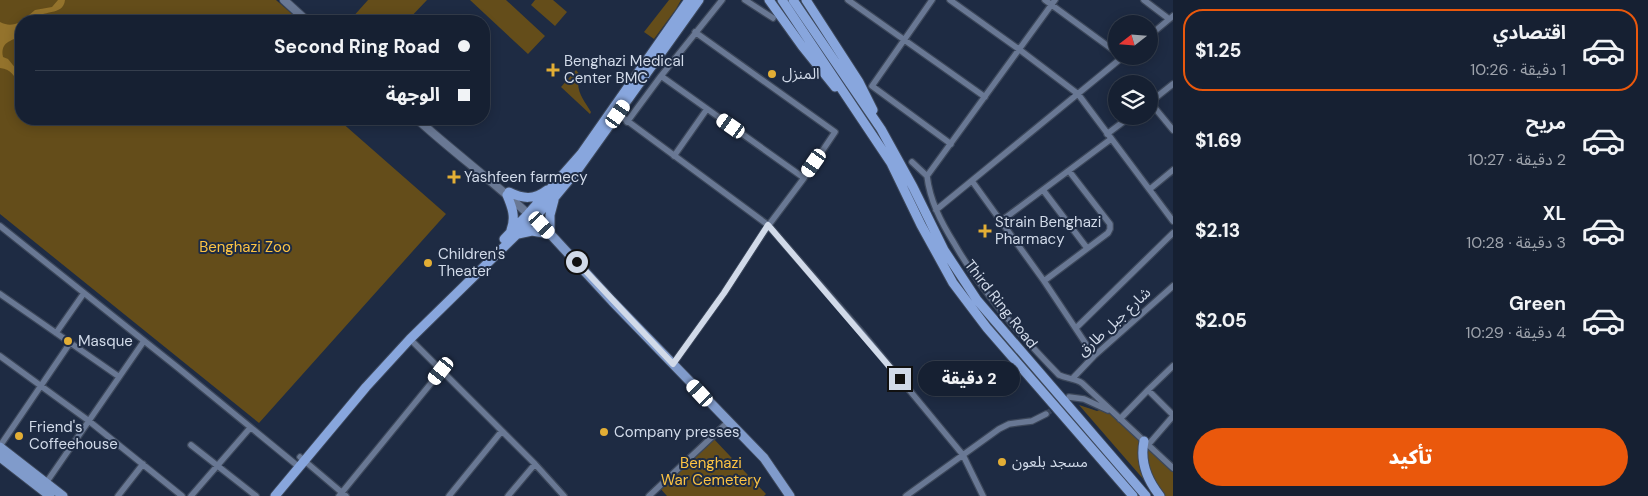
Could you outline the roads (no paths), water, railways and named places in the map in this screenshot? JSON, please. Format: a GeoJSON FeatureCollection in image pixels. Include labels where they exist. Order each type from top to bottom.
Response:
{"type":"FeatureCollection","features":[{"type":"Feature","properties":{"kind":"highway"},"geometry":{"type":"LineString","coordinates":[[268,496],[410,339],[532,215],[581,154],[689,0]]}},
{"type":"Feature","properties":{"kind":"highway"},"geometry":{"type":"LineString","coordinates":[[532,215],[555,197],[579,168],[699,0]]}},
{"type":"Feature","properties":{"kind":"highway"},"geometry":{"type":"LineString","coordinates":[[769,0],[824,74],[852,105]]}},
{"type":"Feature","properties":{"kind":"highway"},"geometry":{"type":"LineString","coordinates":[[782,0],[828,60]]}},
{"type":"Feature","properties":{"kind":"highway"},"geometry":{"type":"LineString","coordinates":[[793,0],[828,60]]}},
{"type":"Feature","properties":{"kind":"highway"},"geometry":{"type":"LineString","coordinates":[[806,0],[859,82],[881,128]]}},
{"type":"Feature","properties":{"kind":"highway","name":"Third Ring Road"},"geometry":{"type":"LineString","coordinates":[[828,60],[852,105],[891,163],[937,256],[953,283],[970,306],[1133,496]]}},
{"type":"Feature","properties":{"kind":"highway","name":"Third Ring Road"},"geometry":{"type":"LineString","coordinates":[[828,60],[881,128],[944,250],[977,300],[1146,496]]}},
{"type":"Feature","properties":{"kind":"highway"},"geometry":{"type":"LineString","coordinates":[[508,193],[518,197],[530,198],[541,195],[555,185]]}},
{"type":"Feature","properties":{"kind":"highway"},"geometry":{"type":"LineString","coordinates":[[508,193],[514,219],[513,235]]}},
{"type":"Feature","properties":{"kind":"highway"},"geometry":{"type":"LineString","coordinates":[[275,496],[351,396],[395,347],[513,235],[532,231],[550,234],[550,215],[555,197]]}},
{"type":"Feature","properties":{"kind":"highway"},"geometry":{"type":"LineString","coordinates":[[1146,443],[1142,453],[1144,467],[1160,496]]}},
{"type":"Feature","properties":{"kind":"main road"},"geometry":{"type":"LineString","coordinates":[[284,0],[301,15]]}},
{"type":"Feature","properties":{"kind":"main road"},"geometry":{"type":"LineString","coordinates":[[291,0],[308,15]]}},
{"type":"Feature","properties":{"kind":"main road"},"geometry":{"type":"LineString","coordinates":[[424,125],[464,160],[508,193]]}},
{"type":"Feature","properties":{"kind":"main road"},"geometry":{"type":"LineString","coordinates":[[431,125],[542,225],[764,458],[790,496]]}},
{"type":"Feature","properties":{"kind":"main road"},"geometry":{"type":"LineString","coordinates":[[0,446],[41,489],[63,496]]}},
{"type":"Feature","properties":{"kind":"main road"},"geometry":{"type":"LineString","coordinates":[[0,457],[50,496]]}},
{"type":"Feature","properties":{"kind":"street"},"geometry":{"type":"LineString","coordinates":[[628,122],[661,76],[722,0]]}},
{"type":"Feature","properties":{"kind":"street"},"geometry":{"type":"LineString","coordinates":[[745,0],[773,18]]}},
{"type":"Feature","properties":{"kind":"street"},"geometry":{"type":"LineString","coordinates":[[848,0],[985,97]]}},
{"type":"Feature","properties":{"kind":"street"},"geometry":{"type":"LineString","coordinates":[[932,0],[872,86],[951,144]]}},
{"type":"Feature","properties":{"kind":"street"},"geometry":{"type":"LineString","coordinates":[[950,0],[1078,94],[1173,221]]}},
{"type":"Feature","properties":{"kind":"street"},"geometry":{"type":"LineString","coordinates":[[1045,0],[1054,3],[1108,46]]}},
{"type":"Feature","properties":{"kind":"street"},"geometry":{"type":"LineString","coordinates":[[1144,0],[1171,17],[1158,28]]}},
{"type":"Feature","properties":{"kind":"street"},"geometry":{"type":"LineString","coordinates":[[927,176],[1054,3]]}},
{"type":"Feature","properties":{"kind":"street"},"geometry":{"type":"LineString","coordinates":[[673,364],[724,293],[768,225],[804,178],[834,134],[834,130],[696,32]]}},
{"type":"Feature","properties":{"kind":"street"},"geometry":{"type":"LineString","coordinates":[[936,210],[1113,65]]}},
{"type":"Feature","properties":{"kind":"street"},"geometry":{"type":"LineString","coordinates":[[661,76],[804,178]]}},
{"type":"Feature","properties":{"kind":"street"},"geometry":{"type":"LineString","coordinates":[[1158,95],[1173,84]]}},
{"type":"Feature","properties":{"kind":"street"},"geometry":{"type":"LineString","coordinates":[[674,156],[707,109]]}},
{"type":"Feature","properties":{"kind":"street"},"geometry":{"type":"LineString","coordinates":[[1158,112],[1173,130]]}},
{"type":"Feature","properties":{"kind":"street"},"geometry":{"type":"LineString","coordinates":[[618,114],[768,225],[863,334],[963,455],[983,496]]}},
{"type":"Feature","properties":{"kind":"street"},"geometry":{"type":"LineString","coordinates":[[1001,221],[1069,171],[1122,125]]}},
{"type":"Feature","properties":{"kind":"street"},"geometry":{"type":"LineString","coordinates":[[912,162],[927,176],[936,210],[966,264],[993,301],[1059,375],[1073,378],[1082,383],[1173,468]]}},
{"type":"Feature","properties":{"kind":"street"},"geometry":{"type":"LineString","coordinates":[[1150,189],[1173,170]]}},
{"type":"Feature","properties":{"kind":"street"},"geometry":{"type":"LineString","coordinates":[[1044,281],[1108,233],[1110,229],[1110,224],[1069,171]]}},
{"type":"Feature","properties":{"kind":"street"},"geometry":{"type":"LineString","coordinates":[[972,181],[1044,281],[1094,356]]}},
{"type":"Feature","properties":{"kind":"street"},"geometry":{"type":"LineString","coordinates":[[1043,190],[1087,248]]}},
{"type":"Feature","properties":{"kind":"street"},"geometry":{"type":"LineString","coordinates":[[1,229],[84,293],[250,428],[300,462],[342,495],[441,371]]}},
{"type":"Feature","properties":{"kind":"street"},"geometry":{"type":"LineString","coordinates":[[1076,328],[1173,233]]}},
{"type":"Feature","properties":{"kind":"street","name":"شارع جبل طارق"},"geometry":{"type":"LineString","coordinates":[[1073,378],[1094,356],[1173,286]]}},
{"type":"Feature","properties":{"kind":"street"},"geometry":{"type":"LineString","coordinates":[[56,333],[84,293]]}},
{"type":"Feature","properties":{"kind":"street"},"geometry":{"type":"LineString","coordinates":[[0,294],[118,376]]}},
{"type":"Feature","properties":{"kind":"street"},"geometry":{"type":"LineString","coordinates":[[410,339],[535,464],[564,496]]}},
{"type":"Feature","properties":{"kind":"street"},"geometry":{"type":"LineString","coordinates":[[41,489],[144,341]]}},
{"type":"Feature","properties":{"kind":"street"},"geometry":{"type":"LineString","coordinates":[[0,446],[70,343]]}},
{"type":"Feature","properties":{"kind":"street"},"geometry":{"type":"LineString","coordinates":[[0,356],[89,421],[182,496]]}},
{"type":"Feature","properties":{"kind":"street"},"geometry":{"type":"LineString","coordinates":[[1120,419],[1173,366]]}},
{"type":"Feature","properties":{"kind":"street"},"geometry":{"type":"LineString","coordinates":[[1146,443],[1173,415],[1148,390]]}},
{"type":"Feature","properties":{"kind":"street"},"geometry":{"type":"LineString","coordinates":[[1069,397],[1084,399],[1113,412]]}},
{"type":"Feature","properties":{"kind":"street"},"geometry":{"type":"LineString","coordinates":[[906,496],[1004,426],[1032,421],[1046,414]]}},
{"type":"Feature","properties":{"kind":"street"},"geometry":{"type":"LineString","coordinates":[[649,496],[728,422]]}},
{"type":"Feature","properties":{"kind":"street"},"geometry":{"type":"LineString","coordinates":[[191,496],[250,428]]}},
{"type":"Feature","properties":{"kind":"street"},"geometry":{"type":"LineString","coordinates":[[449,496],[501,432]]}},
{"type":"Feature","properties":{"kind":"street"},"geometry":{"type":"LineString","coordinates":[[191,445],[256,496]]}},
{"type":"Feature","properties":{"kind":"street"},"geometry":{"type":"LineString","coordinates":[[118,496],[144,464]]}},
{"type":"Feature","properties":{"kind":"street"},"geometry":{"type":"LineString","coordinates":[[508,496],[535,464]]}},
{"type":"Feature","properties":{"kind":"tunnel"},"geometry":{"type":"LineString","coordinates":[[1046,414],[1066,400]]}},
{"type":"Feature","properties":{"kind":"place","name":"Benghazi Medical Center BMC"},"geometry":{"type":"Point","coordinates":[553,70]}},
{"type":"Feature","properties":{"kind":"place","name":"المنزل"},"geometry":{"type":"Point","coordinates":[772,74]}},
{"type":"Feature","properties":{"kind":"place","name":"Yashfeen farmecy"},"geometry":{"type":"Point","coordinates":[454,177]}},
{"type":"Feature","properties":{"kind":"place","name":"Strain Benghazi Pharmacy"},"geometry":{"type":"Point","coordinates":[985,231]}},
{"type":"Feature","properties":{"kind":"place","name":"Children's Theater"},"geometry":{"type":"Point","coordinates":[428,263]}},
{"type":"Feature","properties":{"kind":"place","name":"Masque"},"geometry":{"type":"Point","coordinates":[68,341]}},
{"type":"Feature","properties":{"kind":"place","name":"Company presses"},"geometry":{"type":"Point","coordinates":[604,432]}},
{"type":"Feature","properties":{"kind":"place","name":"Friend's Coffeehouse"},"geometry":{"type":"Point","coordinates":[19,436]}},
{"type":"Feature","properties":{"kind":"place","name":"مسجد بلعون"},"geometry":{"type":"Point","coordinates":[1002,462]}},
{"type":"Feature","properties":{"kind":"park label","name":"Benghazi Zoo"},"geometry":{"type":"Point","coordinates":[245,247]}},
{"type":"Feature","properties":{"kind":"park label","name":"Benghazi War Cemetery"},"geometry":{"type":"Point","coordinates":[711,472]}}]}
